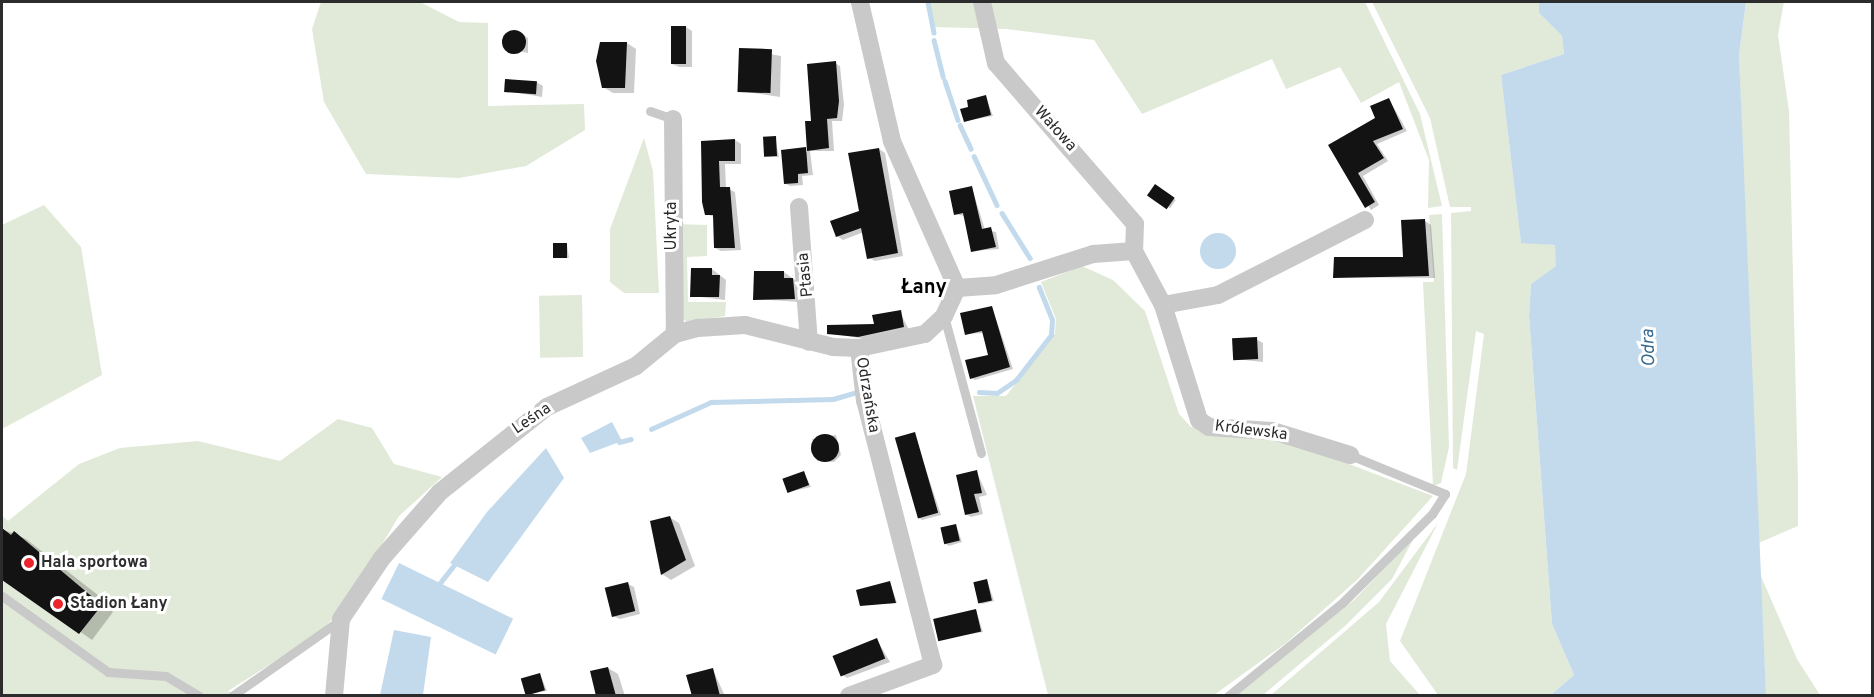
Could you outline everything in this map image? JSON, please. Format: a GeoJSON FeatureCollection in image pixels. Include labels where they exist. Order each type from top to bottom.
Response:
{"type":"FeatureCollection","features":[{"type":"Feature","properties":{"kind":"street"},"geometry":{"type":"LineString","coordinates":[[860,2],[892,141],[957,288],[996,285],[1093,254],[1134,251]]}},
{"type":"Feature","properties":{"kind":"street","name":"Wałowa"},"geometry":{"type":"LineString","coordinates":[[982,2],[996,63],[1135,224],[1134,251]]}},
{"type":"Feature","properties":{"kind":"street","name":"Ukryta"},"geometry":{"type":"LineString","coordinates":[[673,119],[675,333]]}},
{"type":"Feature","properties":{"kind":"street","name":"Ptasia"},"geometry":{"type":"LineString","coordinates":[[799,207],[809,342]]}},
{"type":"Feature","properties":{"kind":"street"},"geometry":{"type":"LineString","coordinates":[[1163,305],[1218,296],[1365,220]]}},
{"type":"Feature","properties":{"kind":"street","name":"Królewska"},"geometry":{"type":"LineString","coordinates":[[1134,251],[1163,305],[1199,420],[1209,428],[1273,430],[1350,455]]}},
{"type":"Feature","properties":{"kind":"street","name":"Odrzańska"},"geometry":{"type":"LineString","coordinates":[[849,696],[933,665],[865,401],[859,348],[925,334],[944,316],[957,288]]}},
{"type":"Feature","properties":{"kind":"street"},"geometry":{"type":"LineString","coordinates":[[675,333],[734,323],[809,342],[859,348]]}},
{"type":"Feature","properties":{"kind":"street","name":"Leśna"},"geometry":{"type":"LineString","coordinates":[[341,619],[408,525],[492,446],[547,407],[636,366],[675,333]]}},
{"type":"Feature","properties":{"kind":"street"},"geometry":{"type":"LineString","coordinates":[[334,696],[341,619]]}},
{"type":"Feature","properties":{"kind":"lane"},"geometry":{"type":"LineString","coordinates":[[650,111],[673,119]]}},
{"type":"Feature","properties":{"kind":"lane"},"geometry":{"type":"LineString","coordinates":[[944,316],[981,453]]}},
{"type":"Feature","properties":{"kind":"lane"},"geometry":{"type":"LineString","coordinates":[[1228,696],[1342,603],[1432,514],[1445,494],[1350,455]]}},
{"type":"Feature","properties":{"kind":"lane"},"geometry":{"type":"LineString","coordinates":[[2,596],[108,672],[166,676],[199,696]]}},
{"type":"Feature","properties":{"kind":"lane"},"geometry":{"type":"LineString","coordinates":[[232,696],[321,638],[341,619]]}},
{"type":"Feature","properties":{"kind":"green space"},"geometry":{"type":"Polygon","coordinates":[[[321,2],[420,2],[459,22],[488,23],[488,106],[584,104],[585,130],[526,166],[459,178],[366,174],[324,102],[312,29],[321,2]]]}},
{"type":"Feature","properties":{"kind":"green space"},"geometry":{"type":"Polygon","coordinates":[[[925,2],[1365,2],[1420,114],[1442,206],[1428,208],[1429,160],[1399,82],[1361,103],[1340,67],[1286,89],[1272,59],[1142,114],[1094,40],[1006,29],[933,27],[925,2]]]}},
{"type":"Feature","properties":{"kind":"green space"},"geometry":{"type":"Polygon","coordinates":[[[1372,2],[1539,2],[1539,13],[1562,36],[1564,54],[1501,75],[1521,242],[1555,245],[1557,266],[1531,284],[1529,316],[1552,624],[1574,675],[1551,695],[1438,695],[1400,641],[1466,474],[1484,334],[1476,331],[1457,470],[1453,468],[1451,213],[1471,211],[1471,207],[1450,207],[1430,118],[1372,2]]]}},
{"type":"Feature","properties":{"kind":"green space"},"geometry":{"type":"Polygon","coordinates":[[[1746,2],[1784,2],[1778,35],[1789,111],[1798,482],[1798,526],[1756,544],[1739,55],[1746,2]]]}},
{"type":"Feature","properties":{"kind":"green space"},"geometry":{"type":"Polygon","coordinates":[[[644,138],[653,171],[659,293],[624,293],[610,282],[610,229],[644,138]]]}},
{"type":"Feature","properties":{"kind":"green space"},"geometry":{"type":"Polygon","coordinates":[[[44,205],[81,247],[102,375],[2,429],[2,225],[44,205]]]}},
{"type":"Feature","properties":{"kind":"green space"},"geometry":{"type":"Polygon","coordinates":[[[1442,214],[1449,447],[1441,483],[1433,486],[1423,282],[1434,282],[1429,215],[1442,214]]]}},
{"type":"Feature","properties":{"kind":"green space"},"geometry":{"type":"Polygon","coordinates":[[[677,224],[707,225],[707,256],[687,257],[688,302],[726,302],[725,316],[687,322],[679,316],[677,224]]]}},
{"type":"Feature","properties":{"kind":"green space"},"geometry":{"type":"Polygon","coordinates":[[[1082,266],[1113,280],[1145,311],[1179,414],[1191,427],[1273,435],[1433,496],[1358,579],[1286,643],[1214,695],[1048,695],[973,396],[1006,396],[1055,334],[1056,319],[1041,282],[1082,266]]]}},
{"type":"Feature","properties":{"kind":"green space"},"geometry":{"type":"Polygon","coordinates":[[[582,295],[583,357],[540,358],[539,296],[582,295]]]}},
{"type":"Feature","properties":{"kind":"green space"},"geometry":{"type":"Polygon","coordinates":[[[338,419],[372,428],[394,464],[442,477],[399,516],[348,601],[320,633],[228,691],[236,695],[2,695],[2,516],[8,521],[79,464],[120,448],[198,441],[280,461],[338,419]]]}},
{"type":"Feature","properties":{"kind":"green space"},"geometry":{"type":"Polygon","coordinates":[[[1438,523],[1386,624],[1390,661],[1420,695],[1271,695],[1379,602],[1438,523]]]}},
{"type":"Feature","properties":{"kind":"green space"},"geometry":{"type":"Polygon","coordinates":[[[1415,536],[1392,579],[1345,626],[1263,695],[1234,696],[1355,599],[1415,536]]]}},
{"type":"Feature","properties":{"kind":"green space"},"geometry":{"type":"Polygon","coordinates":[[[1760,574],[1797,659],[1820,695],[1766,695],[1760,574]]]}},
{"type":"Feature","properties":{"kind":"water","name":"Odra"},"geometry":{"type":"Polygon","coordinates":[[[1539,2],[1746,2],[1739,55],[1766,695],[1551,695],[1574,675],[1552,624],[1529,316],[1531,284],[1556,266],[1555,245],[1521,243],[1501,75],[1564,54],[1562,36],[1539,13],[1539,2]]]}},
{"type":"Feature","properties":{"kind":"water"},"geometry":{"type":"Polygon","coordinates":[[[1218,233],[1231,238],[1236,251],[1231,264],[1218,269],[1205,264],[1200,251],[1205,238],[1218,233]]]}},
{"type":"Feature","properties":{"kind":"water"},"geometry":{"type":"Polygon","coordinates":[[[612,422],[622,441],[590,453],[581,438],[612,422]]]}},
{"type":"Feature","properties":{"kind":"water"},"geometry":{"type":"Polygon","coordinates":[[[546,448],[564,478],[488,582],[450,563],[487,512],[546,448]]]}},
{"type":"Feature","properties":{"kind":"water"},"geometry":{"type":"Polygon","coordinates":[[[399,563],[513,619],[496,655],[381,599],[399,563]]]}},
{"type":"Feature","properties":{"kind":"water"},"geometry":{"type":"Polygon","coordinates":[[[394,630],[431,637],[423,695],[380,695],[394,630]]]}},
{"type":"Feature","properties":{"kind":"building"},"geometry":{"type":"Polygon","coordinates":[[[671,26],[686,26],[686,64],[671,64],[671,26]]]}},
{"type":"Feature","properties":{"kind":"building"},"geometry":{"type":"Polygon","coordinates":[[[514,30],[523,33],[526,42],[523,51],[514,54],[505,51],[502,42],[505,33],[514,30]]]}},
{"type":"Feature","properties":{"kind":"building"},"geometry":{"type":"Polygon","coordinates":[[[600,42],[627,42],[625,88],[602,88],[596,61],[600,42]]]}},
{"type":"Feature","properties":{"kind":"building"},"geometry":{"type":"Polygon","coordinates":[[[739,48],[772,49],[770,93],[737,92],[739,48]]]}},
{"type":"Feature","properties":{"kind":"building"},"geometry":{"type":"Polygon","coordinates":[[[836,61],[839,101],[837,118],[827,119],[829,148],[807,151],[805,121],[811,121],[807,64],[836,61]]]}},
{"type":"Feature","properties":{"kind":"building"},"geometry":{"type":"Polygon","coordinates":[[[505,79],[537,81],[536,94],[504,92],[505,79]]]}},
{"type":"Feature","properties":{"kind":"building"},"geometry":{"type":"Polygon","coordinates":[[[986,95],[991,115],[964,122],[960,109],[968,107],[967,100],[986,95]]]}},
{"type":"Feature","properties":{"kind":"building"},"geometry":{"type":"Polygon","coordinates":[[[1389,98],[1403,129],[1373,141],[1384,158],[1358,173],[1375,202],[1365,208],[1328,145],[1375,118],[1370,106],[1389,98]]]}},
{"type":"Feature","properties":{"kind":"building"},"geometry":{"type":"Polygon","coordinates":[[[776,136],[777,156],[764,157],[763,137],[776,136]]]}},
{"type":"Feature","properties":{"kind":"building"},"geometry":{"type":"Polygon","coordinates":[[[735,139],[735,161],[719,161],[720,187],[730,187],[735,248],[714,248],[713,215],[705,215],[702,202],[701,141],[735,139]]]}},
{"type":"Feature","properties":{"kind":"building"},"geometry":{"type":"Polygon","coordinates":[[[806,147],[808,173],[798,174],[798,183],[784,184],[781,150],[806,147]]]}},
{"type":"Feature","properties":{"kind":"building"},"geometry":{"type":"Polygon","coordinates":[[[879,148],[898,253],[867,259],[861,228],[836,237],[830,221],[859,211],[848,153],[879,148]]]}},
{"type":"Feature","properties":{"kind":"building"},"geometry":{"type":"Polygon","coordinates":[[[1155,184],[1175,198],[1167,209],[1147,195],[1155,184]]]}},
{"type":"Feature","properties":{"kind":"building"},"geometry":{"type":"Polygon","coordinates":[[[972,186],[982,229],[991,227],[996,247],[971,252],[963,213],[954,215],[949,191],[972,186]]]}},
{"type":"Feature","properties":{"kind":"building"},"geometry":{"type":"Polygon","coordinates":[[[1425,219],[1429,276],[1333,278],[1334,257],[1403,257],[1401,220],[1425,219]]]}},
{"type":"Feature","properties":{"kind":"building"},"geometry":{"type":"Polygon","coordinates":[[[553,243],[567,243],[567,258],[553,258],[553,243]]]}},
{"type":"Feature","properties":{"kind":"building"},"geometry":{"type":"Polygon","coordinates":[[[691,268],[712,268],[712,275],[720,275],[719,297],[690,297],[691,268]]]}},
{"type":"Feature","properties":{"kind":"building"},"geometry":{"type":"Polygon","coordinates":[[[754,271],[784,271],[784,278],[793,278],[795,299],[753,300],[754,271]]]}},
{"type":"Feature","properties":{"kind":"building"},"geometry":{"type":"Polygon","coordinates":[[[992,306],[1010,367],[970,379],[965,360],[988,355],[982,331],[965,335],[960,313],[992,306]]]}},
{"type":"Feature","properties":{"kind":"building"},"geometry":{"type":"Polygon","coordinates":[[[901,310],[904,327],[858,337],[827,334],[827,325],[874,324],[872,315],[901,310]]]}},
{"type":"Feature","properties":{"kind":"building"},"geometry":{"type":"Polygon","coordinates":[[[1257,337],[1258,359],[1233,360],[1232,338],[1257,337]]]}},
{"type":"Feature","properties":{"kind":"building"},"geometry":{"type":"Polygon","coordinates":[[[915,432],[938,513],[918,519],[895,438],[915,432]]]}},
{"type":"Feature","properties":{"kind":"building"},"geometry":{"type":"Polygon","coordinates":[[[825,434],[835,438],[839,448],[835,458],[825,462],[815,458],[811,448],[815,438],[825,434]]]}},
{"type":"Feature","properties":{"kind":"building"},"geometry":{"type":"Polygon","coordinates":[[[977,470],[982,493],[974,494],[979,512],[965,515],[956,475],[977,470]]]}},
{"type":"Feature","properties":{"kind":"building"},"geometry":{"type":"Polygon","coordinates":[[[804,471],[809,485],[788,493],[782,479],[804,471]]]}},
{"type":"Feature","properties":{"kind":"building"},"geometry":{"type":"Polygon","coordinates":[[[670,516],[686,560],[661,575],[650,521],[670,516]]]}},
{"type":"Feature","properties":{"kind":"building"},"geometry":{"type":"Polygon","coordinates":[[[956,524],[960,541],[944,544],[940,528],[956,524]]]}},
{"type":"Feature","properties":{"kind":"building","name":"Hala sportowa"},"geometry":{"type":"Polygon","coordinates":[[[2,528],[11,535],[14,531],[102,605],[79,634],[2,580],[2,528]]]}},
{"type":"Feature","properties":{"kind":"building"},"geometry":{"type":"Polygon","coordinates":[[[987,579],[992,600],[978,604],[973,582],[987,579]]]}},
{"type":"Feature","properties":{"kind":"building"},"geometry":{"type":"Polygon","coordinates":[[[890,581],[896,603],[860,606],[856,590],[890,581]]]}},
{"type":"Feature","properties":{"kind":"building"},"geometry":{"type":"Polygon","coordinates":[[[628,582],[635,611],[612,617],[605,588],[628,582]]]}},
{"type":"Feature","properties":{"kind":"building"},"geometry":{"type":"Polygon","coordinates":[[[976,609],[981,631],[938,641],[933,619],[976,609]]]}},
{"type":"Feature","properties":{"kind":"building"},"geometry":{"type":"Polygon","coordinates":[[[877,638],[885,658],[841,676],[832,656],[877,638]]]}},
{"type":"Feature","properties":{"kind":"building"},"geometry":{"type":"Polygon","coordinates":[[[608,667],[616,696],[596,696],[590,671],[608,667]]]}},
{"type":"Feature","properties":{"kind":"building"},"geometry":{"type":"Polygon","coordinates":[[[713,668],[720,696],[692,696],[686,675],[713,668]]]}},
{"type":"Feature","properties":{"kind":"building"},"geometry":{"type":"Polygon","coordinates":[[[540,673],[545,690],[526,696],[521,679],[540,673]]]}},
{"type":"Feature","properties":{"kind":"waterway"},"geometry":{"type":"LineString","coordinates":[[928,2],[934,32]]}},
{"type":"Feature","properties":{"kind":"waterway"},"geometry":{"type":"LineString","coordinates":[[934,40],[943,77]]}},
{"type":"Feature","properties":{"kind":"waterway"},"geometry":{"type":"LineString","coordinates":[[945,81],[958,120]]}},
{"type":"Feature","properties":{"kind":"waterway"},"geometry":{"type":"LineString","coordinates":[[960,125],[971,149]]}},
{"type":"Feature","properties":{"kind":"waterway"},"geometry":{"type":"LineString","coordinates":[[974,156],[997,205]]}},
{"type":"Feature","properties":{"kind":"waterway"},"geometry":{"type":"LineString","coordinates":[[1002,213],[1030,258]]}},
{"type":"Feature","properties":{"kind":"waterway"},"geometry":{"type":"LineString","coordinates":[[979,392],[997,393],[1016,380],[1051,335],[1052,320],[1039,288]]}},
{"type":"Feature","properties":{"kind":"waterway"},"geometry":{"type":"LineString","coordinates":[[651,429],[711,402],[833,399],[857,392]]}},
{"type":"Feature","properties":{"kind":"waterway"},"geometry":{"type":"LineString","coordinates":[[619,442],[631,439]]}},
{"type":"Feature","properties":{"kind":"waterway"},"geometry":{"type":"LineString","coordinates":[[440,583],[454,565]]}},
{"type":"Feature","properties":{"kind":"place","name":"Hala sportowa"},"geometry":{"type":"Point","coordinates":[29,563]}},
{"type":"Feature","properties":{"kind":"place","name":"Stadion Łany"},"geometry":{"type":"Point","coordinates":[58,604]}},
{"type":"Feature","properties":{"kind":"district","name":"Łany"},"geometry":{"type":"Point","coordinates":[924,288]}}]}
